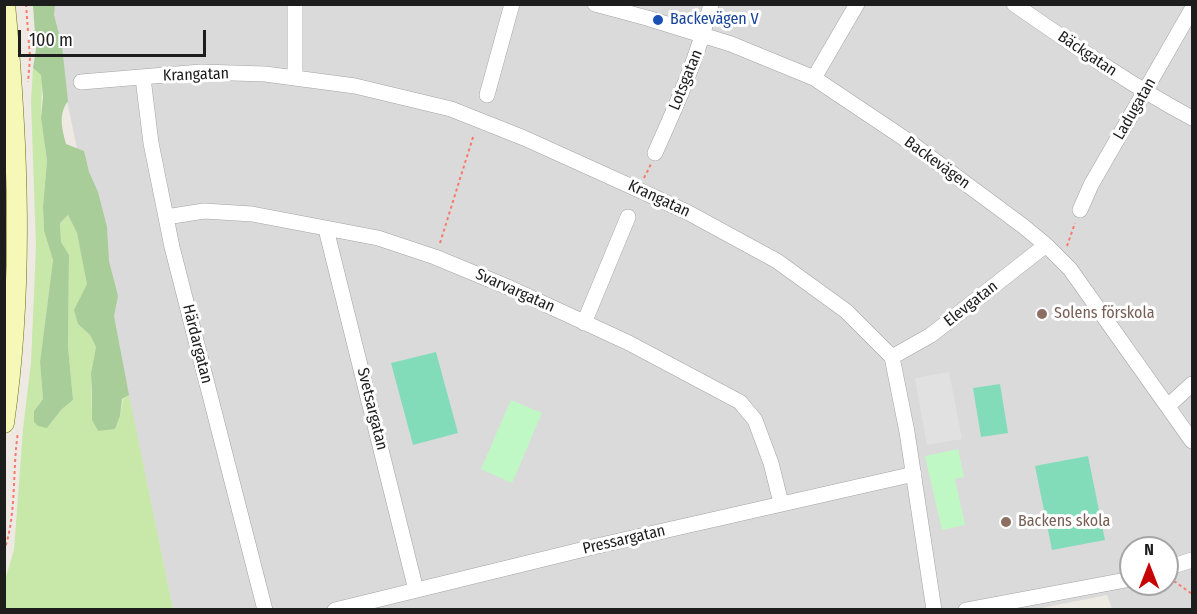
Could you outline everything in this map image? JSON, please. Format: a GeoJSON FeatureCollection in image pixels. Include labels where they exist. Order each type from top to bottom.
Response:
{"type":"FeatureCollection","features":[{"type":"Feature","properties":{"kind":"street"},"geometry":{"type":"LineString","coordinates":[[4,423],[13,338],[18,245],[15,146],[5,4]]}},
{"type":"Feature","properties":{"kind":"street"},"geometry":{"type":"LineString","coordinates":[[295,4],[295,78]]}},
{"type":"Feature","properties":{"kind":"street"},"geometry":{"type":"LineString","coordinates":[[487,95],[512,4]]}},
{"type":"Feature","properties":{"kind":"street","name":"Backevägen"},"geometry":{"type":"LineString","coordinates":[[595,4],[731,45],[814,78],[912,144],[1046,245],[1070,269],[1192,441]]}},
{"type":"Feature","properties":{"kind":"street","name":"Lotsgatan"},"geometry":{"type":"LineString","coordinates":[[655,153],[687,83],[711,4]]}},
{"type":"Feature","properties":{"kind":"street"},"geometry":{"type":"LineString","coordinates":[[814,78],[856,4]]}},
{"type":"Feature","properties":{"kind":"street","name":"Bäckgatan"},"geometry":{"type":"LineString","coordinates":[[1014,4],[1103,66],[1192,118]]}},
{"type":"Feature","properties":{"kind":"street","name":"Ladugatan"},"geometry":{"type":"LineString","coordinates":[[1080,210],[1091,185],[1192,9]]}},
{"type":"Feature","properties":{"kind":"street","name":"Krangatan"},"geometry":{"type":"LineString","coordinates":[[81,82],[201,72],[266,74],[356,86],[451,109],[524,138],[687,212],[777,261],[846,311],[892,357]]}},
{"type":"Feature","properties":{"kind":"street","name":"Härdargatan"},"geometry":{"type":"LineString","coordinates":[[143,78],[151,143],[166,217],[265,609]]}},
{"type":"Feature","properties":{"kind":"street","name":"Svarvargatan"},"geometry":{"type":"LineString","coordinates":[[166,217],[204,211],[252,214],[378,238],[435,257],[510,288],[687,372],[740,402],[755,420],[771,463],[781,503]]}},
{"type":"Feature","properties":{"kind":"street"},"geometry":{"type":"LineString","coordinates":[[584,323],[628,217]]}},
{"type":"Feature","properties":{"kind":"street","name":"Svetsargatan"},"geometry":{"type":"LineString","coordinates":[[326,229],[416,590]]}},
{"type":"Feature","properties":{"kind":"street","name":"Elevgatan"},"geometry":{"type":"LineString","coordinates":[[892,357],[931,335],[1046,245]]}},
{"type":"Feature","properties":{"kind":"street"},"geometry":{"type":"LineString","coordinates":[[892,357],[914,474],[934,609]]}},
{"type":"Feature","properties":{"kind":"street"},"geometry":{"type":"LineString","coordinates":[[1168,406],[1192,384]]}},
{"type":"Feature","properties":{"kind":"street","name":"Pressargatan"},"geometry":{"type":"LineString","coordinates":[[335,609],[781,503],[914,474]]}},
{"type":"Feature","properties":{"kind":"street"},"geometry":{"type":"LineString","coordinates":[[966,609],[1119,581]]}},
{"type":"Feature","properties":{"kind":"path"},"geometry":{"type":"LineString","coordinates":[[435,257],[454,204],[479,120]]}},
{"type":"Feature","properties":{"kind":"path"},"geometry":{"type":"LineString","coordinates":[[1179,584],[1192,594]]}},
{"type":"Feature","properties":{"kind":"shaded area"},"geometry":{"type":"Polygon","coordinates":[[[47,5],[1192,5],[1192,609],[1112,609],[1107,595],[1032,610],[173,609],[47,5]]]}},
{"type":"Feature","properties":{"kind":"shaded area"},"geometry":{"type":"Polygon","coordinates":[[[949,372],[962,439],[927,445],[915,378],[949,372]]]}},
{"type":"Feature","properties":{"kind":"green space"},"geometry":{"type":"Polygon","coordinates":[[[33,5],[55,5],[54,15],[62,46],[68,101],[63,111],[62,127],[66,144],[84,151],[107,227],[109,261],[118,296],[114,316],[129,395],[122,399],[120,416],[115,429],[98,431],[92,420],[91,373],[96,347],[90,335],[78,324],[74,310],[87,284],[77,233],[68,215],[60,223],[61,242],[69,255],[68,346],[73,400],[62,409],[47,428],[38,426],[34,422],[34,411],[43,399],[40,362],[53,260],[44,231],[43,206],[47,161],[41,118],[43,97],[41,75],[33,68],[36,49],[33,5]]]}},
{"type":"Feature","properties":{"kind":"green space"},"geometry":{"type":"Polygon","coordinates":[[[33,68],[41,75],[42,82],[41,118],[47,161],[43,206],[44,231],[53,260],[40,362],[43,399],[34,411],[47,428],[62,409],[73,400],[68,346],[69,256],[61,242],[60,223],[68,215],[77,233],[88,284],[78,324],[90,335],[96,347],[91,373],[92,420],[98,431],[115,428],[123,399],[129,395],[173,609],[5,610],[5,580],[14,550],[23,429],[31,362],[36,247],[31,101],[33,68]]]}},
{"type":"Feature","properties":{"kind":"green space"},"geometry":{"type":"Polygon","coordinates":[[[436,352],[458,433],[413,445],[391,363],[436,352]]]}},
{"type":"Feature","properties":{"kind":"green space"},"geometry":{"type":"Polygon","coordinates":[[[1000,384],[1008,433],[981,437],[973,388],[1000,384]]]}},
{"type":"Feature","properties":{"kind":"green space"},"geometry":{"type":"Polygon","coordinates":[[[511,400],[542,413],[512,483],[481,469],[511,400]]]}},
{"type":"Feature","properties":{"kind":"green space"},"geometry":{"type":"Polygon","coordinates":[[[958,449],[964,477],[955,479],[965,525],[942,530],[925,456],[958,449]]]}},
{"type":"Feature","properties":{"kind":"green space"},"geometry":{"type":"Polygon","coordinates":[[[1088,456],[1105,540],[1052,550],[1035,466],[1088,456]]]}},
{"type":"Feature","properties":{"kind":"place","name":"Backevägen V"},"geometry":{"type":"Point","coordinates":[658,20]}},
{"type":"Feature","properties":{"kind":"place","name":"Solens förskola"},"geometry":{"type":"Point","coordinates":[1042,314]}},
{"type":"Feature","properties":{"kind":"place","name":"Backens skola"},"geometry":{"type":"Point","coordinates":[1006,522]}}]}
